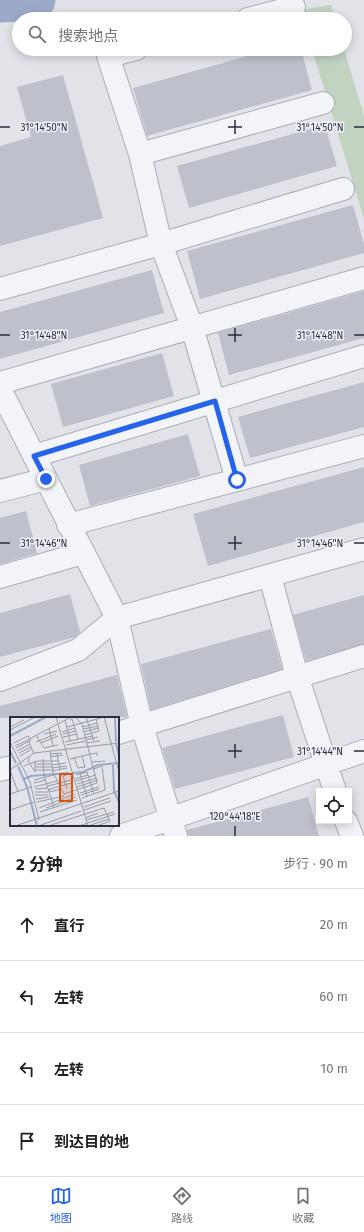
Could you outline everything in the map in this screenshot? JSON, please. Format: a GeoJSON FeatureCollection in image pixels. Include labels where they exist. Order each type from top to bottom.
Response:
{"type":"FeatureCollection","features":[{"type":"Feature","properties":{"kind":"street"},"geometry":{"type":"LineString","coordinates":[[275,12],[294,7]]}},
{"type":"Feature","properties":{"kind":"street"},"geometry":{"type":"LineString","coordinates":[[108,56],[140,154],[161,244],[192,327],[237,480]]}},
{"type":"Feature","properties":{"kind":"street"},"geometry":{"type":"LineString","coordinates":[[140,154],[323,103]]}},
{"type":"Feature","properties":{"kind":"street"},"geometry":{"type":"LineString","coordinates":[[0,289],[161,244],[343,188]]}},
{"type":"Feature","properties":{"kind":"street"},"geometry":{"type":"LineString","coordinates":[[174,827],[142,726],[117,618],[68,525],[0,389],[192,327],[364,278]]}},
{"type":"Feature","properties":{"kind":"street"},"geometry":{"type":"LineString","coordinates":[[34,456],[364,356]]}},
{"type":"Feature","properties":{"kind":"street"},"geometry":{"type":"LineString","coordinates":[[68,525],[364,446]]}},
{"type":"Feature","properties":{"kind":"street"},"geometry":{"type":"LineString","coordinates":[[0,491],[46,479]]}},
{"type":"Feature","properties":{"kind":"street"},"geometry":{"type":"LineString","coordinates":[[0,680],[78,650],[117,618],[364,550]]}},
{"type":"Feature","properties":{"kind":"street"},"geometry":{"type":"LineString","coordinates":[[0,577],[83,553]]}},
{"type":"Feature","properties":{"kind":"street"},"geometry":{"type":"LineString","coordinates":[[270,576],[297,676],[334,788]]}},
{"type":"Feature","properties":{"kind":"street"},"geometry":{"type":"LineString","coordinates":[[119,733],[364,656]]}},
{"type":"Feature","properties":{"kind":"street"},"geometry":{"type":"LineString","coordinates":[[121,836],[174,827],[325,764],[364,751]]}},
{"type":"Feature","properties":{"kind":"street"},"geometry":{"type":"LineString","coordinates":[[0,770],[10,767]]}},
{"type":"Feature","properties":{"kind":"street"},"geometry":{"type":"LineString","coordinates":[[347,824],[352,836]]}},
{"type":"Feature","properties":{"kind":"green space"},"geometry":{"type":"Polygon","coordinates":[[[331,5],[333,12],[301,12],[300,10],[331,5]]]}},
{"type":"Feature","properties":{"kind":"green space"},"geometry":{"type":"Polygon","coordinates":[[[314,56],[346,56],[364,116],[364,219],[314,56]]]}},
{"type":"Feature","properties":{"kind":"building"},"geometry":{"type":"Polygon","coordinates":[[[248,56],[303,56],[312,90],[147,136],[133,88],[248,56]]]}},
{"type":"Feature","properties":{"kind":"building"},"geometry":{"type":"Polygon","coordinates":[[[63,75],[103,218],[0,246],[0,146],[31,137],[17,87],[63,75]]]}},
{"type":"Feature","properties":{"kind":"building"},"geometry":{"type":"Polygon","coordinates":[[[325,125],[337,166],[189,208],[177,166],[325,125]]]}},
{"type":"Feature","properties":{"kind":"building"},"geometry":{"type":"Polygon","coordinates":[[[353,205],[364,244],[364,253],[200,299],[187,251],[353,205]]]}},
{"type":"Feature","properties":{"kind":"building"},"geometry":{"type":"Polygon","coordinates":[[[152,270],[164,313],[0,359],[0,312],[152,270]]]}},
{"type":"Feature","properties":{"kind":"building"},"geometry":{"type":"Polygon","coordinates":[[[364,291],[364,338],[229,375],[218,333],[364,291]]]}},
{"type":"Feature","properties":{"kind":"building"},"geometry":{"type":"Polygon","coordinates":[[[162,353],[174,396],[63,427],[51,384],[162,353]]]}},
{"type":"Feature","properties":{"kind":"building"},"geometry":{"type":"Polygon","coordinates":[[[364,382],[364,427],[250,458],[238,417],[364,382]]]}},
{"type":"Feature","properties":{"kind":"building"},"geometry":{"type":"Polygon","coordinates":[[[188,434],[200,476],[90,506],[79,465],[188,434]]]}},
{"type":"Feature","properties":{"kind":"building"},"geometry":{"type":"Polygon","coordinates":[[[364,467],[364,522],[208,566],[193,514],[364,467]]]}},
{"type":"Feature","properties":{"kind":"building"},"geometry":{"type":"Polygon","coordinates":[[[26,511],[37,553],[0,564],[0,518],[26,511]]]}},
{"type":"Feature","properties":{"kind":"building"},"geometry":{"type":"Polygon","coordinates":[[[70,594],[80,632],[75,637],[0,657],[0,613],[70,594]]]}},
{"type":"Feature","properties":{"kind":"building"},"geometry":{"type":"Polygon","coordinates":[[[364,595],[364,644],[306,661],[293,615],[364,595]]]}},
{"type":"Feature","properties":{"kind":"building"},"geometry":{"type":"Polygon","coordinates":[[[271,629],[282,669],[151,710],[141,664],[271,629]]]}},
{"type":"Feature","properties":{"kind":"building"},"geometry":{"type":"Polygon","coordinates":[[[117,675],[127,717],[0,718],[0,706],[117,675]]]}},
{"type":"Feature","properties":{"kind":"building"},"geometry":{"type":"Polygon","coordinates":[[[283,715],[294,757],[175,789],[162,748],[283,715]]]}},
{"type":"Feature","properties":{"kind":"building"},"geometry":{"type":"Polygon","coordinates":[[[308,797],[319,836],[188,836],[187,830],[308,797]]]}},
{"type":"Feature","properties":{"kind":"waterway"},"geometry":{"type":"LineString","coordinates":[[0,2],[35,0]]}},
{"type":"Feature","properties":{"kind":"route"},"geometry":{"type":"LineString","coordinates":[[46,479],[34,456],[215,401],[237,480]]}}]}
